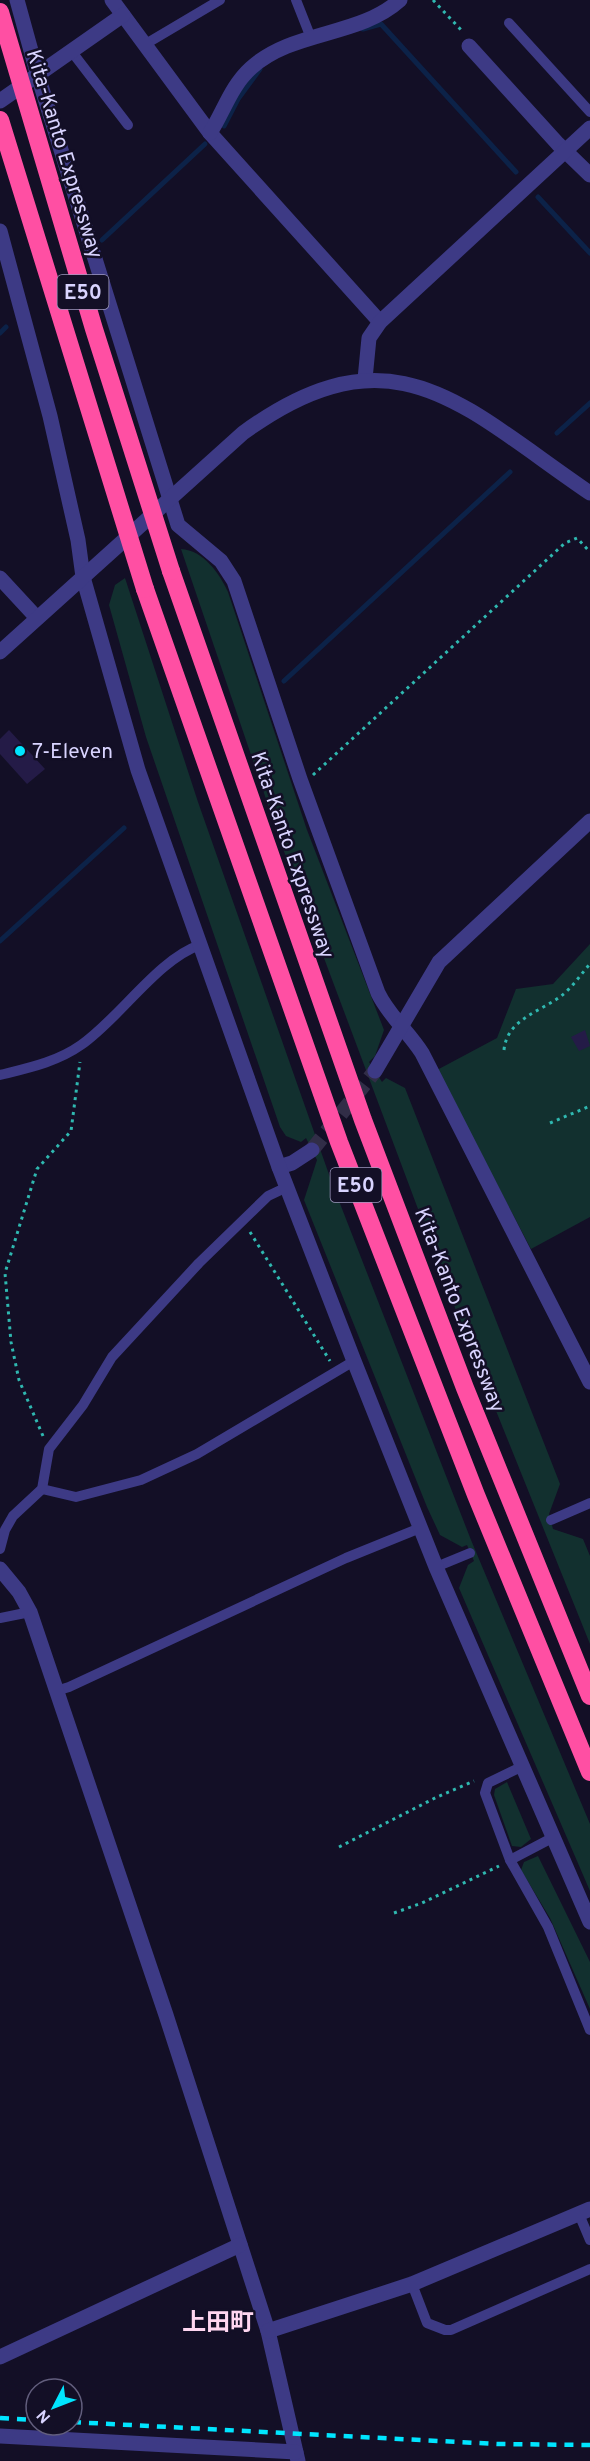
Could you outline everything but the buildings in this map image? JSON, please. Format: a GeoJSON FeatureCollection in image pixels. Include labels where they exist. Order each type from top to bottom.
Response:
{"type":"FeatureCollection","features":[{"type":"Feature","properties":{"kind":"highway","name":"Kita-Kanto Expressway"},"geometry":{"type":"LineString","coordinates":[[0,12],[94,329],[171,571],[363,1120],[465,1388],[590,1696]]}},
{"type":"Feature","properties":{"kind":"highway","name":"E50"},"geometry":{"type":"LineString","coordinates":[[0,120],[145,589],[339,1142],[472,1485],[590,1772]]}},
{"type":"Feature","properties":{"kind":"street"},"geometry":{"type":"LineString","coordinates":[[17,0],[38,76],[177,525],[230,573],[300,779],[378,993],[387,1011],[413,1039],[422,1053],[590,1382]]}},
{"type":"Feature","properties":{"kind":"street"},"geometry":{"type":"LineString","coordinates":[[112,0],[210,133],[380,322]]}},
{"type":"Feature","properties":{"kind":"street"},"geometry":{"type":"LineString","coordinates":[[210,133],[230,93],[251,68],[276,50],[375,17],[400,0]]}},
{"type":"Feature","properties":{"kind":"street"},"geometry":{"type":"LineString","coordinates":[[0,101],[123,15]]}},
{"type":"Feature","properties":{"kind":"street"},"geometry":{"type":"LineString","coordinates":[[469,46],[590,175]]}},
{"type":"Feature","properties":{"kind":"street"},"geometry":{"type":"LineString","coordinates":[[365,380],[369,338],[380,322],[590,128]]}},
{"type":"Feature","properties":{"kind":"street"},"geometry":{"type":"LineString","coordinates":[[0,231],[50,416],[78,540],[83,577],[138,770],[279,1167],[354,1361],[436,1567],[590,1922]]}},
{"type":"Feature","properties":{"kind":"street"},"geometry":{"type":"LineString","coordinates":[[0,652],[243,433],[273,411],[305,394],[365,380],[398,381],[452,399],[497,426],[590,493]]}},
{"type":"Feature","properties":{"kind":"street"},"geometry":{"type":"LineString","coordinates":[[0,578],[37,618]]}},
{"type":"Feature","properties":{"kind":"street"},"geometry":{"type":"LineString","coordinates":[[375,1071],[439,962],[590,821]]}},
{"type":"Feature","properties":{"kind":"street"},"geometry":{"type":"LineString","coordinates":[[279,1167],[292,1163],[312,1150]]}},
{"type":"Feature","properties":{"kind":"street"},"geometry":{"type":"LineString","coordinates":[[0,1569],[19,1592],[30,1612],[166,2015],[268,2331],[297,2457],[0,2436]]}},
{"type":"Feature","properties":{"kind":"street"},"geometry":{"type":"LineString","coordinates":[[268,2331],[412,2284],[585,2211]]}},
{"type":"Feature","properties":{"kind":"street"},"geometry":{"type":"LineString","coordinates":[[0,2356],[240,2245]]}},
{"type":"Feature","properties":{"kind":"lane"},"geometry":{"type":"LineString","coordinates":[[144,45],[220,0]]}},
{"type":"Feature","properties":{"kind":"lane"},"geometry":{"type":"LineString","coordinates":[[296,0],[311,38]]}},
{"type":"Feature","properties":{"kind":"lane"},"geometry":{"type":"LineString","coordinates":[[509,23],[590,112]]}},
{"type":"Feature","properties":{"kind":"lane"},"geometry":{"type":"LineString","coordinates":[[72,51],[128,125]]}},
{"type":"Feature","properties":{"kind":"lane"},"geometry":{"type":"LineString","coordinates":[[0,1075],[40,1065],[82,1044],[177,957],[200,945]]}},
{"type":"Feature","properties":{"kind":"lane"},"geometry":{"type":"LineString","coordinates":[[0,1549],[5,1530],[13,1516],[42,1489],[49,1449],[83,1404],[125,1340],[268,1196],[287,1187]]}},
{"type":"Feature","properties":{"kind":"lane"},"geometry":{"type":"LineString","coordinates":[[42,1489],[76,1497],[141,1480],[198,1454],[337,1369],[354,1361]]}},
{"type":"Feature","properties":{"kind":"lane"},"geometry":{"type":"LineString","coordinates":[[551,1520],[590,1503]]}},
{"type":"Feature","properties":{"kind":"lane"},"geometry":{"type":"LineString","coordinates":[[56,1691],[346,1558],[420,1528]]}},
{"type":"Feature","properties":{"kind":"lane"},"geometry":{"type":"LineString","coordinates":[[436,1567],[470,1553]]}},
{"type":"Feature","properties":{"kind":"lane"},"geometry":{"type":"LineString","coordinates":[[0,1618],[30,1612]]}},
{"type":"Feature","properties":{"kind":"lane"},"geometry":{"type":"LineString","coordinates":[[521,1767],[488,1783],[484,1793],[510,1860],[548,1927],[590,2030]]}},
{"type":"Feature","properties":{"kind":"lane"},"geometry":{"type":"LineString","coordinates":[[510,1860],[552,1838]]}},
{"type":"Feature","properties":{"kind":"lane"},"geometry":{"type":"LineString","coordinates":[[585,2211],[590,2240]]}},
{"type":"Feature","properties":{"kind":"lane"},"geometry":{"type":"LineString","coordinates":[[412,2284],[428,2323],[451,2330],[590,2269]]}},
{"type":"Feature","properties":{"kind":"path"},"geometry":{"type":"LineString","coordinates":[[434,0],[466,35],[469,46]]}},
{"type":"Feature","properties":{"kind":"path"},"geometry":{"type":"LineString","coordinates":[[300,779],[314,775],[566,543],[577,538],[590,552]]}},
{"type":"Feature","properties":{"kind":"path"},"geometry":{"type":"LineString","coordinates":[[504,1050],[505,1040],[513,1027],[562,995],[590,964]]}},
{"type":"Feature","properties":{"kind":"path"},"geometry":{"type":"LineString","coordinates":[[49,1449],[19,1380],[12,1342],[5,1273],[37,1169],[71,1131],[82,1044]]}},
{"type":"Feature","properties":{"kind":"path"},"geometry":{"type":"LineString","coordinates":[[550,1123],[590,1106]]}},
{"type":"Feature","properties":{"kind":"path"},"geometry":{"type":"LineString","coordinates":[[243,1220],[326,1356],[337,1369]]}},
{"type":"Feature","properties":{"kind":"path"},"geometry":{"type":"LineString","coordinates":[[339,1847],[437,1797],[477,1780],[488,1783]]}},
{"type":"Feature","properties":{"kind":"path"},"geometry":{"type":"LineString","coordinates":[[394,1913],[422,1903],[510,1860]]}},
{"type":"Feature","properties":{"kind":"green space"},"geometry":{"type":"Polygon","coordinates":[[[181,549],[189,550],[210,564],[228,592],[307,830],[384,1030],[375,1056],[369,1062],[382,1082],[386,1078],[405,1088],[560,1484],[549,1514],[553,1529],[583,1539],[590,1556],[590,1644],[463,1329],[282,846],[181,549]]]}},
{"type":"Feature","properties":{"kind":"green space"},"geometry":{"type":"Polygon","coordinates":[[[125,578],[198,802],[332,1183],[471,1540],[590,1824],[590,1891],[459,1588],[468,1565],[474,1561],[467,1545],[462,1547],[440,1535],[304,1200],[317,1160],[306,1138],[301,1142],[286,1136],[280,1127],[146,737],[109,605],[115,585],[125,578]]]}},
{"type":"Feature","properties":{"kind":"green space"},"geometry":{"type":"Polygon","coordinates":[[[590,944],[590,1217],[531,1249],[437,1070],[497,1038],[516,989],[553,984],[590,944]]]}},
{"type":"Feature","properties":{"kind":"green space"},"geometry":{"type":"Polygon","coordinates":[[[507,1782],[531,1839],[521,1847],[512,1846],[494,1795],[495,1789],[507,1782]]]}},
{"type":"Feature","properties":{"kind":"green space"},"geometry":{"type":"Polygon","coordinates":[[[538,1856],[590,1962],[590,2009],[550,1918],[521,1870],[524,1862],[538,1856]]]}},
{"type":"Feature","properties":{"kind":"waterway"},"geometry":{"type":"LineString","coordinates":[[363,29],[381,24],[516,172]]}},
{"type":"Feature","properties":{"kind":"waterway"},"geometry":{"type":"LineString","coordinates":[[224,126],[238,99],[260,69]]}},
{"type":"Feature","properties":{"kind":"waterway"},"geometry":{"type":"LineString","coordinates":[[102,240],[205,144]]}},
{"type":"Feature","properties":{"kind":"waterway"},"geometry":{"type":"LineString","coordinates":[[538,197],[590,253]]}},
{"type":"Feature","properties":{"kind":"waterway"},"geometry":{"type":"LineString","coordinates":[[0,333],[6,327]]}},
{"type":"Feature","properties":{"kind":"waterway"},"geometry":{"type":"LineString","coordinates":[[557,433],[590,403]]}},
{"type":"Feature","properties":{"kind":"waterway"},"geometry":{"type":"LineString","coordinates":[[284,681],[510,472]]}},
{"type":"Feature","properties":{"kind":"waterway"},"geometry":{"type":"LineString","coordinates":[[0,941],[124,828]]}},
{"type":"Feature","properties":{"kind":"tunnel"},"geometry":{"type":"LineString","coordinates":[[312,1150],[375,1071]]}},
{"type":"Feature","properties":{"kind":"railway"},"geometry":{"type":"LineString","coordinates":[[0,2418],[24,2419]]}},
{"type":"Feature","properties":{"kind":"railway"},"geometry":{"type":"LineString","coordinates":[[84,2423],[497,2444],[590,2445]]}},
{"type":"Feature","properties":{"kind":"place","name":"7-Eleven"},"geometry":{"type":"Point","coordinates":[20,751]}},
{"type":"Feature","properties":{"kind":"district","name":"上田町"},"geometry":{"type":"Point","coordinates":[218,2322]}}]}
